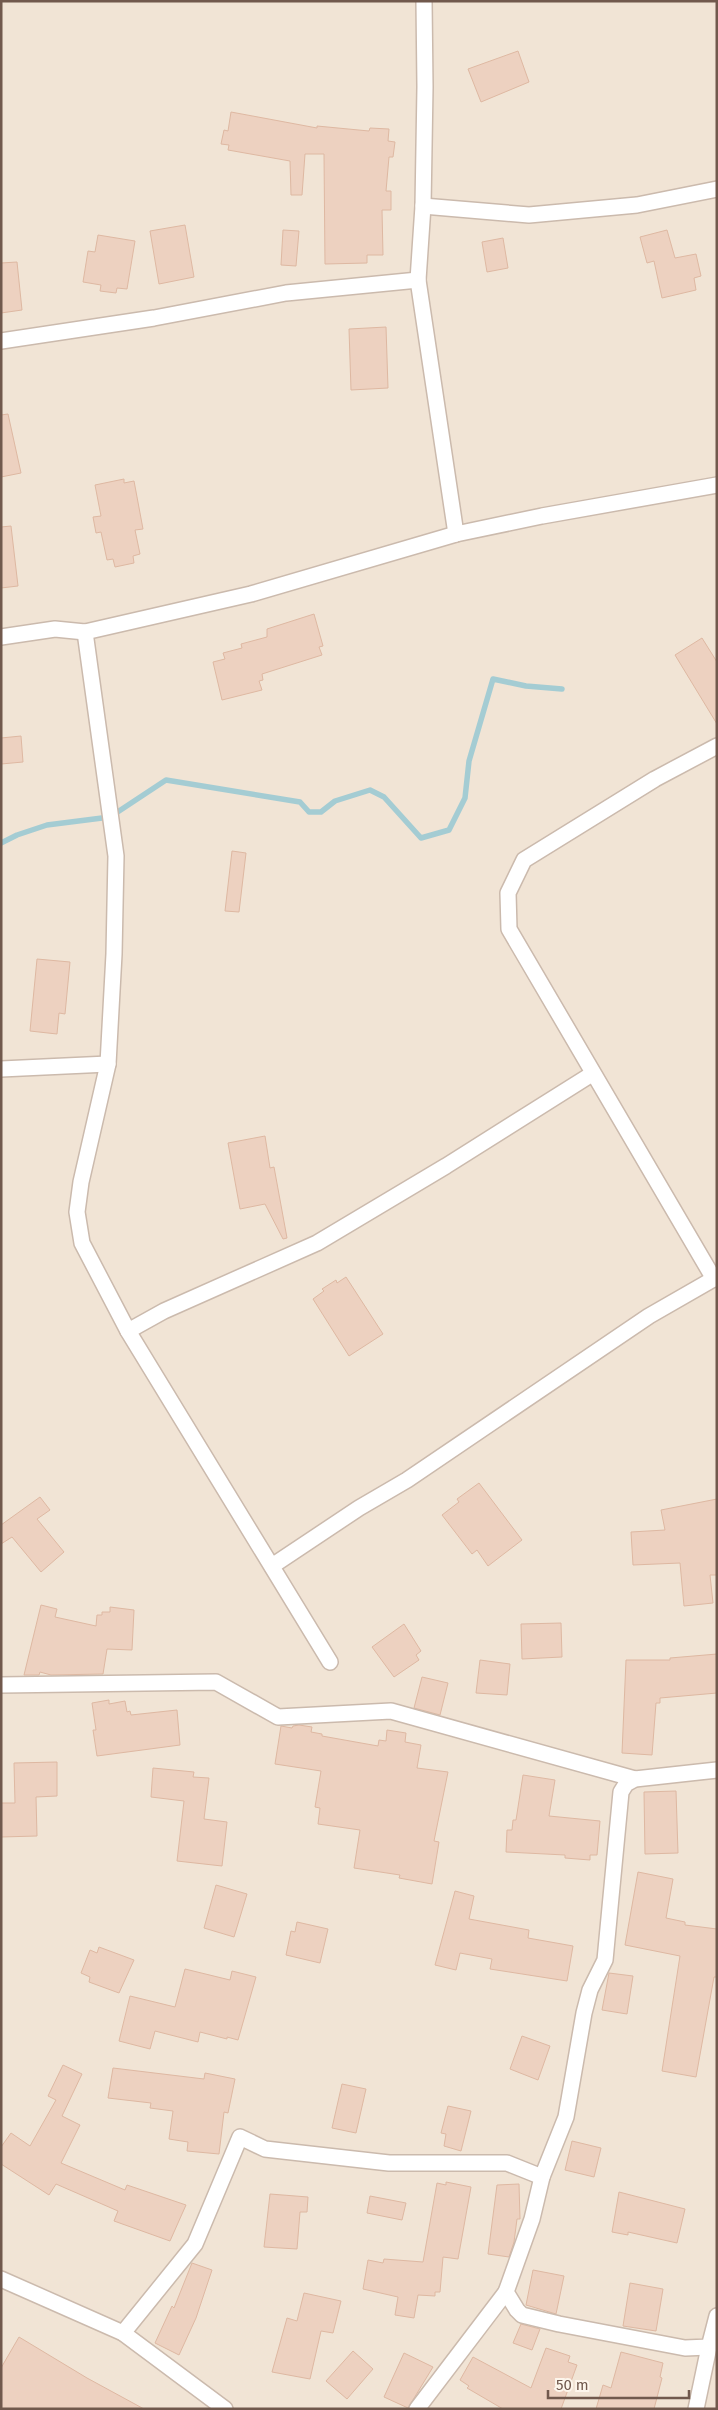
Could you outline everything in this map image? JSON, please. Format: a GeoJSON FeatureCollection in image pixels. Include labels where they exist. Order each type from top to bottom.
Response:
{"type":"FeatureCollection","features":[{"type":"Feature","properties":{"kind":"street"},"geometry":{"type":"LineString","coordinates":[[424,1],[423,206],[418,280],[456,534]]}},
{"type":"Feature","properties":{"kind":"street"},"geometry":{"type":"LineString","coordinates":[[423,206],[530,215],[637,205],[717,189]]}},
{"type":"Feature","properties":{"kind":"street"},"geometry":{"type":"LineString","coordinates":[[1,341],[154,318],[286,293],[418,280]]}},
{"type":"Feature","properties":{"kind":"street"},"geometry":{"type":"LineString","coordinates":[[1,637],[55,628],[85,632],[251,594],[456,534],[542,516],[717,485]]}},
{"type":"Feature","properties":{"kind":"street"},"geometry":{"type":"LineString","coordinates":[[85,632],[116,856],[114,954],[108,1064],[81,1182],[77,1212],[82,1243],[128,1331],[330,1662]]}},
{"type":"Feature","properties":{"kind":"street"},"geometry":{"type":"LineString","coordinates":[[272,1566],[359,1508],[407,1480],[649,1316],[715,1278],[592,1074],[509,929],[508,893],[524,860],[655,779],[717,746]]}},
{"type":"Feature","properties":{"kind":"street"},"geometry":{"type":"LineString","coordinates":[[1,1069],[108,1064]]}},
{"type":"Feature","properties":{"kind":"street"},"geometry":{"type":"LineString","coordinates":[[128,1331],[164,1311],[317,1243],[446,1166],[592,1074]]}},
{"type":"Feature","properties":{"kind":"street"},"geometry":{"type":"LineString","coordinates":[[1,1685],[216,1682],[278,1717],[391,1711],[635,1779],[717,1770]]}},
{"type":"Feature","properties":{"kind":"street"},"geometry":{"type":"LineString","coordinates":[[417,2409],[506,2292],[532,2218],[542,2177],[566,2116],[584,2013],[590,1990],[605,1960],[621,1792],[626,1784],[635,1779]]}},
{"type":"Feature","properties":{"kind":"street"},"geometry":{"type":"LineString","coordinates":[[124,2333],[195,2244],[240,2137],[265,2149],[389,2163],[507,2163],[542,2177]]}},
{"type":"Feature","properties":{"kind":"street"},"geometry":{"type":"LineString","coordinates":[[1,2279],[124,2333],[225,2409]]}},
{"type":"Feature","properties":{"kind":"street"},"geometry":{"type":"LineString","coordinates":[[506,2292],[522,2315],[685,2348],[709,2348]]}},
{"type":"Feature","properties":{"kind":"street"},"geometry":{"type":"LineString","coordinates":[[696,2409],[717,2316]]}},
{"type":"Feature","properties":{"kind":"shaded area"},"geometry":{"type":"Polygon","coordinates":[[[1,1],[717,1],[717,2409],[1,2409],[1,1]]]}},
{"type":"Feature","properties":{"kind":"building"},"geometry":{"type":"Polygon","coordinates":[[[518,51],[529,82],[481,102],[468,69],[518,51]]]}},
{"type":"Feature","properties":{"kind":"building"},"geometry":{"type":"Polygon","coordinates":[[[231,112],[317,128],[317,126],[369,131],[370,128],[389,129],[388,141],[395,142],[393,157],[389,157],[386,191],[391,191],[391,210],[382,210],[383,255],[367,255],[367,263],[325,264],[324,154],[305,154],[302,195],[291,195],[290,161],[228,150],[229,145],[221,144],[224,130],[228,131],[231,112]]]}},
{"type":"Feature","properties":{"kind":"building"},"geometry":{"type":"Polygon","coordinates":[[[185,225],[194,277],[159,284],[150,231],[185,225]]]}},
{"type":"Feature","properties":{"kind":"building"},"geometry":{"type":"Polygon","coordinates":[[[283,230],[299,231],[296,266],[281,265],[283,230]]]}},
{"type":"Feature","properties":{"kind":"building"},"geometry":{"type":"Polygon","coordinates":[[[667,230],[675,258],[696,254],[701,276],[694,278],[696,290],[662,298],[654,261],[647,263],[640,237],[667,230]]]}},
{"type":"Feature","properties":{"kind":"building"},"geometry":{"type":"Polygon","coordinates":[[[98,235],[135,241],[127,289],[117,288],[116,293],[100,291],[101,285],[83,282],[88,251],[95,252],[98,235]]]}},
{"type":"Feature","properties":{"kind":"building"},"geometry":{"type":"Polygon","coordinates":[[[503,238],[508,268],[487,272],[482,242],[503,238]]]}},
{"type":"Feature","properties":{"kind":"building"},"geometry":{"type":"Polygon","coordinates":[[[17,262],[22,310],[1,313],[1,263],[17,262]]]}},
{"type":"Feature","properties":{"kind":"building"},"geometry":{"type":"Polygon","coordinates":[[[386,327],[388,388],[351,390],[349,329],[386,327]]]}},
{"type":"Feature","properties":{"kind":"building"},"geometry":{"type":"Polygon","coordinates":[[[8,414],[21,473],[1,477],[1,415],[8,414]]]}},
{"type":"Feature","properties":{"kind":"building"},"geometry":{"type":"Polygon","coordinates":[[[124,479],[124,483],[134,481],[143,529],[135,530],[140,554],[133,556],[134,563],[115,567],[113,559],[107,560],[101,532],[96,533],[93,517],[101,516],[95,485],[124,479]]]}},
{"type":"Feature","properties":{"kind":"building"},"geometry":{"type":"Polygon","coordinates":[[[11,526],[18,586],[1,588],[1,527],[11,526]]]}},
{"type":"Feature","properties":{"kind":"building"},"geometry":{"type":"Polygon","coordinates":[[[314,614],[323,646],[319,647],[322,655],[262,674],[263,680],[259,681],[262,690],[222,700],[213,662],[225,659],[223,653],[242,648],[241,644],[267,637],[267,629],[314,614]]]}},
{"type":"Feature","properties":{"kind":"building"},"geometry":{"type":"Polygon","coordinates":[[[702,638],[717,662],[717,724],[675,655],[702,638]]]}},
{"type":"Feature","properties":{"kind":"building"},"geometry":{"type":"Polygon","coordinates":[[[21,736],[23,762],[1,764],[1,738],[21,736]]]}},
{"type":"Feature","properties":{"kind":"building"},"geometry":{"type":"Polygon","coordinates":[[[232,851],[246,853],[239,912],[225,911],[232,851]]]}},
{"type":"Feature","properties":{"kind":"building"},"geometry":{"type":"Polygon","coordinates":[[[37,959],[70,962],[65,1014],[59,1013],[57,1034],[30,1031],[37,959]]]}},
{"type":"Feature","properties":{"kind":"building"},"geometry":{"type":"Polygon","coordinates":[[[265,1136],[270,1168],[274,1167],[287,1238],[283,1239],[265,1204],[240,1209],[228,1143],[265,1136]]]}},
{"type":"Feature","properties":{"kind":"building"},"geometry":{"type":"Polygon","coordinates":[[[346,1277],[383,1334],[349,1356],[313,1299],[324,1291],[322,1289],[336,1280],[337,1283],[346,1277]]]}},
{"type":"Feature","properties":{"kind":"building"},"geometry":{"type":"Polygon","coordinates":[[[479,1483],[522,1540],[488,1566],[477,1550],[472,1554],[442,1515],[459,1502],[457,1499],[479,1483]]]}},
{"type":"Feature","properties":{"kind":"building"},"geometry":{"type":"Polygon","coordinates":[[[40,1497],[50,1510],[37,1519],[64,1552],[41,1572],[12,1537],[1,1544],[1,1525],[40,1497]]]}},
{"type":"Feature","properties":{"kind":"building"},"geometry":{"type":"Polygon","coordinates":[[[717,1499],[717,1575],[710,1575],[713,1603],[684,1606],[680,1563],[633,1565],[631,1532],[665,1530],[661,1510],[717,1499]]]}},
{"type":"Feature","properties":{"kind":"building"},"geometry":{"type":"Polygon","coordinates":[[[41,1605],[57,1609],[55,1617],[96,1626],[97,1615],[102,1615],[102,1612],[110,1612],[110,1607],[134,1610],[132,1650],[107,1649],[103,1674],[51,1675],[40,1672],[39,1675],[24,1675],[41,1605]]]}},
{"type":"Feature","properties":{"kind":"building"},"geometry":{"type":"Polygon","coordinates":[[[561,1623],[562,1657],[522,1659],[521,1624],[561,1623]]]}},
{"type":"Feature","properties":{"kind":"building"},"geometry":{"type":"Polygon","coordinates":[[[404,1624],[421,1651],[416,1655],[419,1660],[394,1677],[372,1647],[404,1624]]]}},
{"type":"Feature","properties":{"kind":"building"},"geometry":{"type":"Polygon","coordinates":[[[717,1654],[717,1693],[660,1698],[660,1703],[656,1703],[652,1755],[622,1753],[626,1660],[670,1660],[670,1658],[717,1654]]]}},
{"type":"Feature","properties":{"kind":"building"},"geometry":{"type":"Polygon","coordinates":[[[480,1660],[510,1664],[507,1695],[476,1693],[480,1660]]]}},
{"type":"Feature","properties":{"kind":"building"},"geometry":{"type":"Polygon","coordinates":[[[422,1677],[448,1683],[440,1715],[414,1708],[422,1677]]]}},
{"type":"Feature","properties":{"kind":"building"},"geometry":{"type":"Polygon","coordinates":[[[109,1700],[109,1704],[125,1701],[127,1712],[130,1711],[131,1715],[177,1710],[180,1745],[97,1756],[93,1730],[96,1730],[92,1703],[109,1700]]]}},
{"type":"Feature","properties":{"kind":"building"},"geometry":{"type":"Polygon","coordinates":[[[299,1725],[312,1727],[311,1732],[322,1734],[322,1736],[378,1746],[379,1740],[386,1741],[387,1730],[406,1733],[405,1742],[421,1745],[417,1768],[448,1772],[434,1841],[439,1842],[432,1884],[399,1878],[400,1875],[354,1868],[360,1830],[318,1824],[320,1808],[315,1807],[321,1771],[275,1764],[281,1726],[292,1728],[299,1725]]]}},
{"type":"Feature","properties":{"kind":"building"},"geometry":{"type":"Polygon","coordinates":[[[57,1762],[57,1796],[36,1797],[37,1836],[1,1837],[1,1803],[15,1803],[14,1763],[57,1762]]]}},
{"type":"Feature","properties":{"kind":"building"},"geometry":{"type":"Polygon","coordinates":[[[153,1768],[194,1772],[193,1777],[209,1778],[204,1819],[227,1822],[222,1866],[177,1861],[184,1801],[151,1797],[153,1768]]]}},
{"type":"Feature","properties":{"kind":"building"},"geometry":{"type":"Polygon","coordinates":[[[523,1775],[555,1780],[549,1816],[600,1821],[597,1855],[590,1855],[590,1860],[565,1858],[565,1855],[506,1852],[507,1830],[512,1830],[513,1820],[516,1820],[523,1775]]]}},
{"type":"Feature","properties":{"kind":"building"},"geometry":{"type":"Polygon","coordinates":[[[676,1791],[678,1853],[645,1854],[644,1792],[676,1791]]]}},
{"type":"Feature","properties":{"kind":"building"},"geometry":{"type":"Polygon","coordinates":[[[638,1872],[673,1879],[666,1918],[685,1922],[685,1925],[717,1929],[717,1977],[714,1977],[696,2077],[662,2071],[680,1956],[625,1945],[638,1872]]]}},
{"type":"Feature","properties":{"kind":"building"},"geometry":{"type":"Polygon","coordinates":[[[216,1885],[247,1894],[234,1937],[204,1928],[216,1885]]]}},
{"type":"Feature","properties":{"kind":"building"},"geometry":{"type":"Polygon","coordinates":[[[455,1891],[474,1896],[469,1919],[529,1930],[528,1938],[573,1946],[567,1981],[490,1969],[492,1959],[460,1953],[456,1970],[435,1965],[455,1891]]]}},
{"type":"Feature","properties":{"kind":"building"},"geometry":{"type":"Polygon","coordinates":[[[297,1922],[328,1929],[320,1963],[286,1955],[291,1931],[295,1932],[297,1922]]]}},
{"type":"Feature","properties":{"kind":"building"},"geometry":{"type":"Polygon","coordinates":[[[99,1947],[134,1960],[119,1993],[89,1982],[90,1977],[81,1973],[90,1950],[97,1953],[99,1947]]]}},
{"type":"Feature","properties":{"kind":"building"},"geometry":{"type":"Polygon","coordinates":[[[185,1969],[230,1980],[232,1971],[256,1977],[238,2040],[200,2032],[198,2042],[155,2031],[150,2049],[119,2041],[130,1996],[175,2007],[185,1969]]]}},
{"type":"Feature","properties":{"kind":"building"},"geometry":{"type":"Polygon","coordinates":[[[609,1973],[633,1976],[627,2014],[602,2010],[609,1973]]]}},
{"type":"Feature","properties":{"kind":"building"},"geometry":{"type":"Polygon","coordinates":[[[522,2036],[550,2046],[538,2080],[510,2069],[522,2036]]]}},
{"type":"Feature","properties":{"kind":"building"},"geometry":{"type":"Polygon","coordinates":[[[63,2065],[82,2074],[62,2116],[80,2125],[61,2163],[125,2190],[127,2185],[186,2205],[170,2241],[114,2221],[118,2211],[56,2184],[49,2195],[1,2164],[1,2147],[11,2133],[30,2146],[56,2100],[48,2096],[63,2065]]]}},
{"type":"Feature","properties":{"kind":"building"},"geometry":{"type":"Polygon","coordinates":[[[113,2068],[204,2079],[205,2073],[235,2079],[228,2113],[224,2112],[219,2154],[187,2151],[188,2142],[169,2139],[173,2111],[150,2108],[151,2103],[108,2098],[113,2068]]]}},
{"type":"Feature","properties":{"kind":"building"},"geometry":{"type":"Polygon","coordinates":[[[342,2084],[366,2089],[356,2133],[332,2128],[342,2084]]]}},
{"type":"Feature","properties":{"kind":"building"},"geometry":{"type":"Polygon","coordinates":[[[448,2106],[471,2111],[461,2151],[444,2146],[446,2134],[441,2133],[448,2106]]]}},
{"type":"Feature","properties":{"kind":"building"},"geometry":{"type":"Polygon","coordinates":[[[572,2141],[601,2148],[594,2177],[565,2170],[572,2141]]]}},
{"type":"Feature","properties":{"kind":"building"},"geometry":{"type":"Polygon","coordinates":[[[446,2182],[471,2187],[458,2259],[443,2257],[440,2292],[435,2292],[435,2296],[418,2295],[414,2318],[395,2315],[398,2297],[363,2289],[368,2260],[383,2263],[384,2259],[423,2262],[437,2183],[446,2185],[446,2182]]]}},
{"type":"Feature","properties":{"kind":"building"},"geometry":{"type":"Polygon","coordinates":[[[519,2184],[520,2219],[517,2219],[514,2242],[509,2257],[488,2254],[497,2185],[519,2184]]]}},
{"type":"Feature","properties":{"kind":"building"},"geometry":{"type":"Polygon","coordinates":[[[619,2192],[685,2209],[677,2243],[628,2232],[628,2235],[612,2232],[619,2192]]]}},
{"type":"Feature","properties":{"kind":"building"},"geometry":{"type":"Polygon","coordinates":[[[270,2194],[308,2197],[307,2212],[300,2212],[297,2249],[264,2247],[270,2194]]]}},
{"type":"Feature","properties":{"kind":"building"},"geometry":{"type":"Polygon","coordinates":[[[370,2196],[406,2203],[402,2220],[367,2213],[370,2196]]]}},
{"type":"Feature","properties":{"kind":"building"},"geometry":{"type":"Polygon","coordinates":[[[192,2263],[212,2270],[196,2318],[179,2355],[155,2343],[172,2306],[174,2308],[192,2263]]]}},
{"type":"Feature","properties":{"kind":"building"},"geometry":{"type":"Polygon","coordinates":[[[533,2270],[564,2276],[556,2314],[526,2305],[533,2270]]]}},
{"type":"Feature","properties":{"kind":"building"},"geometry":{"type":"Polygon","coordinates":[[[630,2283],[663,2289],[656,2331],[623,2326],[630,2283]]]}},
{"type":"Feature","properties":{"kind":"building"},"geometry":{"type":"Polygon","coordinates":[[[304,2293],[341,2301],[333,2333],[321,2331],[310,2379],[272,2372],[287,2318],[297,2321],[304,2293]]]}},
{"type":"Feature","properties":{"kind":"building"},"geometry":{"type":"Polygon","coordinates":[[[521,2324],[540,2329],[532,2350],[513,2343],[521,2324]]]}},
{"type":"Feature","properties":{"kind":"building"},"geometry":{"type":"Polygon","coordinates":[[[19,2337],[87,2378],[144,2409],[1,2409],[1,2368],[19,2337]]]}},
{"type":"Feature","properties":{"kind":"building"},"geometry":{"type":"Polygon","coordinates":[[[546,2348],[570,2356],[568,2362],[577,2365],[561,2409],[503,2409],[467,2388],[469,2386],[460,2380],[473,2357],[531,2388],[546,2348]]]}},
{"type":"Feature","properties":{"kind":"building"},"geometry":{"type":"Polygon","coordinates":[[[353,2351],[373,2369],[347,2399],[326,2381],[353,2351]]]}},
{"type":"Feature","properties":{"kind":"building"},"geometry":{"type":"Polygon","coordinates":[[[621,2352],[663,2363],[660,2377],[662,2378],[654,2409],[596,2409],[603,2385],[611,2388],[621,2352]]]}},
{"type":"Feature","properties":{"kind":"building"},"geometry":{"type":"Polygon","coordinates":[[[404,2353],[433,2367],[408,2408],[384,2397],[404,2353]]]}},
{"type":"Feature","properties":{"kind":"waterway"},"geometry":{"type":"LineString","coordinates":[[1,843],[17,835],[47,825],[110,817],[166,780],[300,802],[309,812],[321,812],[335,801],[370,790],[384,797],[421,838],[449,830],[465,798],[469,761],[493,679],[526,686],[562,689]]}}]}
